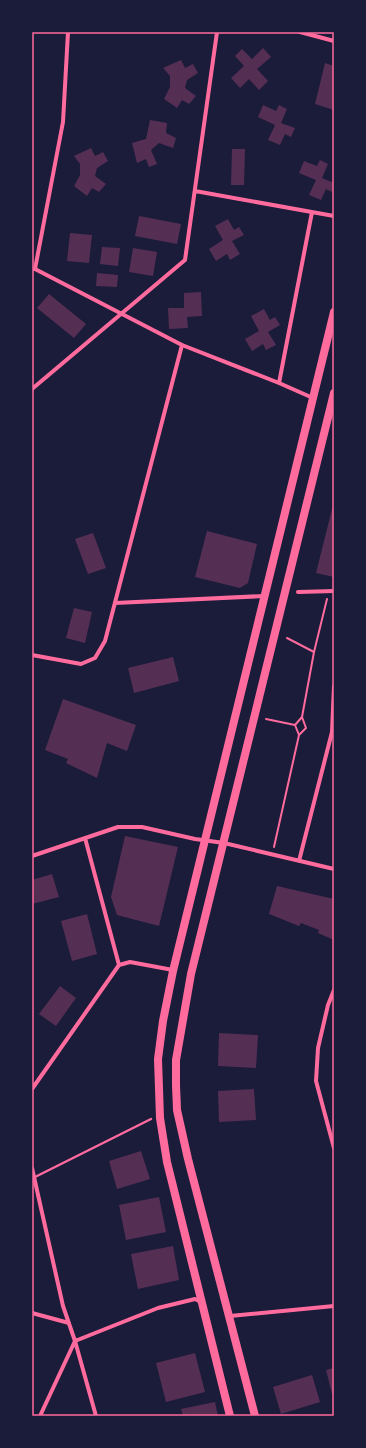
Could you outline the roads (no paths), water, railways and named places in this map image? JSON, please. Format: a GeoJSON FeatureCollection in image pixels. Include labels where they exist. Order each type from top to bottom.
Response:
{"type":"FeatureCollection","features":[{"type":"Feature","properties":{"kind":"main road"},"geometry":{"type":"LineString","coordinates":[[230,1416],[167,1162],[160,1118],[158,1059],[163,1022],[173,971],[334,312]]}},
{"type":"Feature","properties":{"kind":"main road"},"geometry":{"type":"LineString","coordinates":[[255,1416],[188,1159],[177,1110],[176,1060],[191,974],[332,408],[334,393]]}},
{"type":"Feature","properties":{"kind":"street"},"geometry":{"type":"LineString","coordinates":[[68,32],[63,122],[34,269],[182,345],[313,398]]}},
{"type":"Feature","properties":{"kind":"street"},"geometry":{"type":"LineString","coordinates":[[32,389],[185,260],[217,32]]}},
{"type":"Feature","properties":{"kind":"street"},"geometry":{"type":"LineString","coordinates":[[300,32],[334,41]]}},
{"type":"Feature","properties":{"kind":"street"},"geometry":{"type":"LineString","coordinates":[[195,191],[334,216]]}},
{"type":"Feature","properties":{"kind":"street"},"geometry":{"type":"LineString","coordinates":[[279,383],[312,212]]}},
{"type":"Feature","properties":{"kind":"street"},"geometry":{"type":"LineString","coordinates":[[32,655],[80,664],[94,658],[105,640],[182,345]]}},
{"type":"Feature","properties":{"kind":"street"},"geometry":{"type":"LineString","coordinates":[[298,592],[334,591]]}},
{"type":"Feature","properties":{"kind":"street"},"geometry":{"type":"LineString","coordinates":[[115,603],[265,596]]}},
{"type":"Feature","properties":{"kind":"street"},"geometry":{"type":"LineString","coordinates":[[299,861],[332,732],[334,686]]}},
{"type":"Feature","properties":{"kind":"street"},"geometry":{"type":"LineString","coordinates":[[32,856],[118,827],[142,827],[224,843],[334,870]]}},
{"type":"Feature","properties":{"kind":"street"},"geometry":{"type":"LineString","coordinates":[[86,838],[119,965]]}},
{"type":"Feature","properties":{"kind":"street"},"geometry":{"type":"LineString","coordinates":[[32,1089],[119,965],[130,962],[173,971]]}},
{"type":"Feature","properties":{"kind":"street"},"geometry":{"type":"LineString","coordinates":[[334,990],[328,1005],[318,1048],[316,1081],[334,1148]]}},
{"type":"Feature","properties":{"kind":"street"},"geometry":{"type":"LineString","coordinates":[[328,1005],[334,1006]]}},
{"type":"Feature","properties":{"kind":"street"},"geometry":{"type":"LineString","coordinates":[[32,1168],[63,1306],[75,1341],[96,1416]]}},
{"type":"Feature","properties":{"kind":"street"},"geometry":{"type":"LineString","coordinates":[[40,1416],[75,1341],[158,1308],[194,1299],[201,1302]]}},
{"type":"Feature","properties":{"kind":"street"},"geometry":{"type":"LineString","coordinates":[[230,1316],[334,1306]]}},
{"type":"Feature","properties":{"kind":"street"},"geometry":{"type":"LineString","coordinates":[[32,1313],[69,1323]]}},
{"type":"Feature","properties":{"kind":"lane"},"geometry":{"type":"LineString","coordinates":[[34,1178],[151,1119]]}}]}
